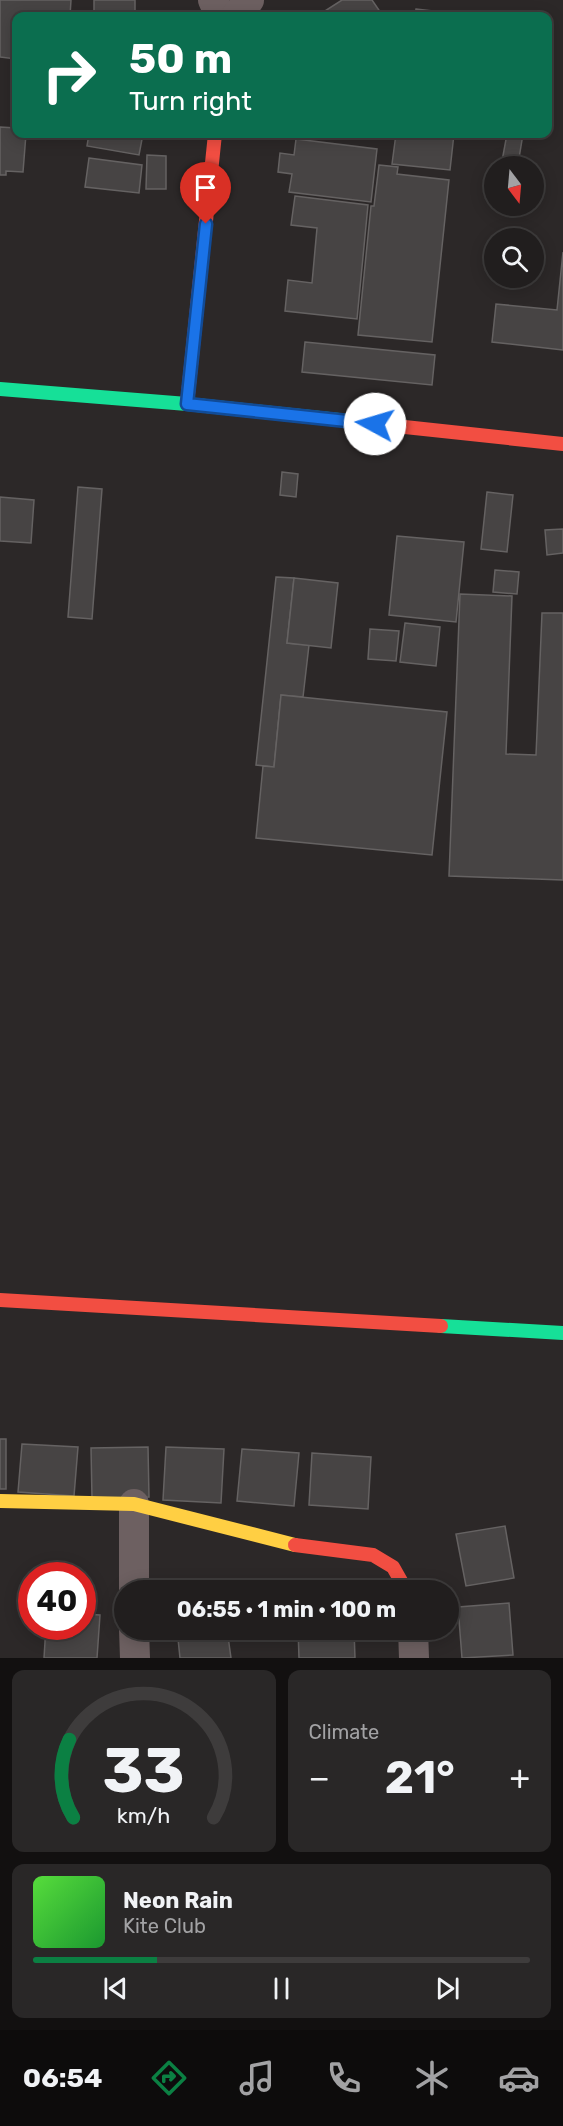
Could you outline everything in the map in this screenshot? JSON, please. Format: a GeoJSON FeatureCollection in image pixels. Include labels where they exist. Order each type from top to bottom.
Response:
{"type":"FeatureCollection","features":[{"type":"Feature","properties":{"kind":"street"},"geometry":{"type":"LineString","coordinates":[[239,12],[249,0]]}},
{"type":"Feature","properties":{"kind":"street"},"geometry":{"type":"LineString","coordinates":[[187,404],[215,138]]}},
{"type":"Feature","properties":{"kind":"street"},"geometry":{"type":"LineString","coordinates":[[0,389],[187,404],[563,444]]}},
{"type":"Feature","properties":{"kind":"street"},"geometry":{"type":"LineString","coordinates":[[0,1300],[563,1333]]}},
{"type":"Feature","properties":{"kind":"street"},"geometry":{"type":"LineString","coordinates":[[0,1501],[134,1504],[288,1544],[373,1555],[393,1567],[400,1580]]}},
{"type":"Feature","properties":{"kind":"street"},"geometry":{"type":"LineString","coordinates":[[134,1504],[134,1580]]}},
{"type":"Feature","properties":{"kind":"street"},"geometry":{"type":"LineString","coordinates":[[135,1640],[135,1658]]}},
{"type":"Feature","properties":{"kind":"street"},"geometry":{"type":"LineString","coordinates":[[413,1640],[414,1658]]}},
{"type":"Feature","properties":{"kind":"building"},"geometry":{"type":"Polygon","coordinates":[[[0,0],[71,0],[70,12],[12,12],[12,58],[0,57],[0,0]]]}},
{"type":"Feature","properties":{"kind":"building"},"geometry":{"type":"Polygon","coordinates":[[[94,0],[135,0],[135,12],[94,12],[94,0]]]}},
{"type":"Feature","properties":{"kind":"building"},"geometry":{"type":"Polygon","coordinates":[[[342,0],[372,0],[380,12],[323,12],[342,0]]]}},
{"type":"Feature","properties":{"kind":"building"},"geometry":{"type":"Polygon","coordinates":[[[416,9],[441,12],[416,12],[416,9]]]}},
{"type":"Feature","properties":{"kind":"building"},"geometry":{"type":"Polygon","coordinates":[[[0,127],[12,128],[12,138],[26,138],[23,172],[6,171],[6,175],[0,175],[0,127]]]}},
{"type":"Feature","properties":{"kind":"building"},"geometry":{"type":"Polygon","coordinates":[[[88,138],[142,138],[139,155],[87,146],[88,138]]]}},
{"type":"Feature","properties":{"kind":"building"},"geometry":{"type":"Polygon","coordinates":[[[395,138],[454,138],[450,170],[392,164],[395,138]]]}},
{"type":"Feature","properties":{"kind":"building"},"geometry":{"type":"Polygon","coordinates":[[[506,138],[522,138],[519,156],[503,156],[506,138]]]}},
{"type":"Feature","properties":{"kind":"building"},"geometry":{"type":"Polygon","coordinates":[[[296,139],[377,149],[371,202],[289,192],[292,174],[278,172],[280,153],[294,155],[296,139]]]}},
{"type":"Feature","properties":{"kind":"building"},"geometry":{"type":"Polygon","coordinates":[[[147,155],[166,156],[166,189],[146,189],[147,155]]]}},
{"type":"Feature","properties":{"kind":"building"},"geometry":{"type":"Polygon","coordinates":[[[89,158],[142,165],[139,193],[85,187],[89,158]]]}},
{"type":"Feature","properties":{"kind":"building"},"geometry":{"type":"Polygon","coordinates":[[[379,165],[398,167],[397,174],[449,180],[432,342],[358,335],[371,206],[374,206],[379,165]]]}},
{"type":"Feature","properties":{"kind":"building"},"geometry":{"type":"Polygon","coordinates":[[[295,196],[368,205],[357,319],[285,311],[288,280],[312,283],[317,228],[291,225],[295,196]]]}},
{"type":"Feature","properties":{"kind":"building"},"geometry":{"type":"Polygon","coordinates":[[[563,252],[563,350],[492,342],[496,304],[557,310],[563,252]]]}},
{"type":"Feature","properties":{"kind":"building"},"geometry":{"type":"Polygon","coordinates":[[[305,342],[435,355],[432,385],[302,372],[305,342]]]}},
{"type":"Feature","properties":{"kind":"building"},"geometry":{"type":"Polygon","coordinates":[[[282,472],[298,474],[296,497],[280,495],[282,472]]]}},
{"type":"Feature","properties":{"kind":"building"},"geometry":{"type":"Polygon","coordinates":[[[78,487],[102,489],[92,619],[68,617],[78,487]]]}},
{"type":"Feature","properties":{"kind":"building"},"geometry":{"type":"Polygon","coordinates":[[[487,492],[513,495],[507,552],[481,549],[487,492]]]}},
{"type":"Feature","properties":{"kind":"building"},"geometry":{"type":"Polygon","coordinates":[[[0,497],[34,500],[31,543],[0,541],[0,497]]]}},
{"type":"Feature","properties":{"kind":"building"},"geometry":{"type":"Polygon","coordinates":[[[563,529],[563,553],[547,555],[545,530],[563,529]]]}},
{"type":"Feature","properties":{"kind":"building"},"geometry":{"type":"Polygon","coordinates":[[[397,536],[464,542],[456,622],[389,615],[397,536]]]}},
{"type":"Feature","properties":{"kind":"building"},"geometry":{"type":"Polygon","coordinates":[[[495,570],[519,572],[517,594],[493,592],[495,570]]]}},
{"type":"Feature","properties":{"kind":"building"},"geometry":{"type":"Polygon","coordinates":[[[276,577],[294,578],[287,643],[309,645],[303,697],[281,695],[274,767],[256,765],[276,577]]]}},
{"type":"Feature","properties":{"kind":"building"},"geometry":{"type":"Polygon","coordinates":[[[294,578],[338,583],[331,648],[287,643],[294,578]]]}},
{"type":"Feature","properties":{"kind":"building"},"geometry":{"type":"Polygon","coordinates":[[[460,594],[512,596],[506,754],[536,755],[542,613],[563,613],[563,880],[449,876],[460,594]]]}},
{"type":"Feature","properties":{"kind":"building"},"geometry":{"type":"Polygon","coordinates":[[[405,623],[440,627],[436,666],[400,662],[405,623]]]}},
{"type":"Feature","properties":{"kind":"building"},"geometry":{"type":"Polygon","coordinates":[[[370,629],[399,631],[396,661],[368,659],[370,629]]]}},
{"type":"Feature","properties":{"kind":"building"},"geometry":{"type":"Polygon","coordinates":[[[281,695],[447,712],[432,855],[256,838],[263,766],[274,767],[281,695]]]}},
{"type":"Feature","properties":{"kind":"building"},"geometry":{"type":"Polygon","coordinates":[[[0,1439],[6,1439],[6,1489],[0,1489],[0,1439]]]}},
{"type":"Feature","properties":{"kind":"building"},"geometry":{"type":"Polygon","coordinates":[[[22,1444],[78,1447],[74,1496],[18,1492],[22,1444]]]}},
{"type":"Feature","properties":{"kind":"building"},"geometry":{"type":"Polygon","coordinates":[[[148,1447],[149,1497],[92,1498],[91,1448],[148,1447]]]}},
{"type":"Feature","properties":{"kind":"building"},"geometry":{"type":"Polygon","coordinates":[[[166,1447],[224,1449],[221,1503],[163,1500],[166,1447]]]}},
{"type":"Feature","properties":{"kind":"building"},"geometry":{"type":"Polygon","coordinates":[[[242,1449],[299,1453],[294,1506],[237,1501],[242,1449]]]}},
{"type":"Feature","properties":{"kind":"building"},"geometry":{"type":"Polygon","coordinates":[[[312,1453],[371,1457],[368,1509],[309,1505],[312,1453]]]}},
{"type":"Feature","properties":{"kind":"building"},"geometry":{"type":"Polygon","coordinates":[[[505,1526],[514,1578],[466,1586],[456,1534],[505,1526]]]}},
{"type":"Feature","properties":{"kind":"building"},"geometry":{"type":"Polygon","coordinates":[[[509,1603],[513,1655],[462,1658],[459,1607],[509,1603]]]}},
{"type":"Feature","properties":{"kind":"building"},"geometry":{"type":"Polygon","coordinates":[[[96,1615],[100,1615],[97,1658],[44,1658],[45,1640],[96,1640],[96,1615]]]}},
{"type":"Feature","properties":{"kind":"building"},"geometry":{"type":"Polygon","coordinates":[[[178,1640],[229,1640],[231,1658],[180,1658],[178,1640]]]}},
{"type":"Feature","properties":{"kind":"building"},"geometry":{"type":"Polygon","coordinates":[[[298,1640],[354,1640],[355,1658],[299,1658],[298,1640]]]}},
{"type":"Feature","properties":{"kind":"traffic: fast"},"geometry":{"type":"LineString","coordinates":[[0,389],[187,404],[358,422]]}},
{"type":"Feature","properties":{"kind":"traffic: fast"},"geometry":{"type":"LineString","coordinates":[[441,1326],[563,1333]]}},
{"type":"Feature","properties":{"kind":"traffic: slow"},"geometry":{"type":"LineString","coordinates":[[0,1501],[134,1504],[295,1545]]}},
{"type":"Feature","properties":{"kind":"traffic: jam"},"geometry":{"type":"LineString","coordinates":[[187,404],[215,138]]}},
{"type":"Feature","properties":{"kind":"traffic: jam"},"geometry":{"type":"LineString","coordinates":[[358,422],[563,444]]}},
{"type":"Feature","properties":{"kind":"traffic: jam"},"geometry":{"type":"LineString","coordinates":[[0,1300],[441,1326]]}},
{"type":"Feature","properties":{"kind":"traffic: jam"},"geometry":{"type":"LineString","coordinates":[[295,1545],[373,1555],[393,1567],[400,1580]]}},
{"type":"Feature","properties":{"kind":"route"},"geometry":{"type":"LineString","coordinates":[[206,224],[187,404],[375,424]]}}]}
